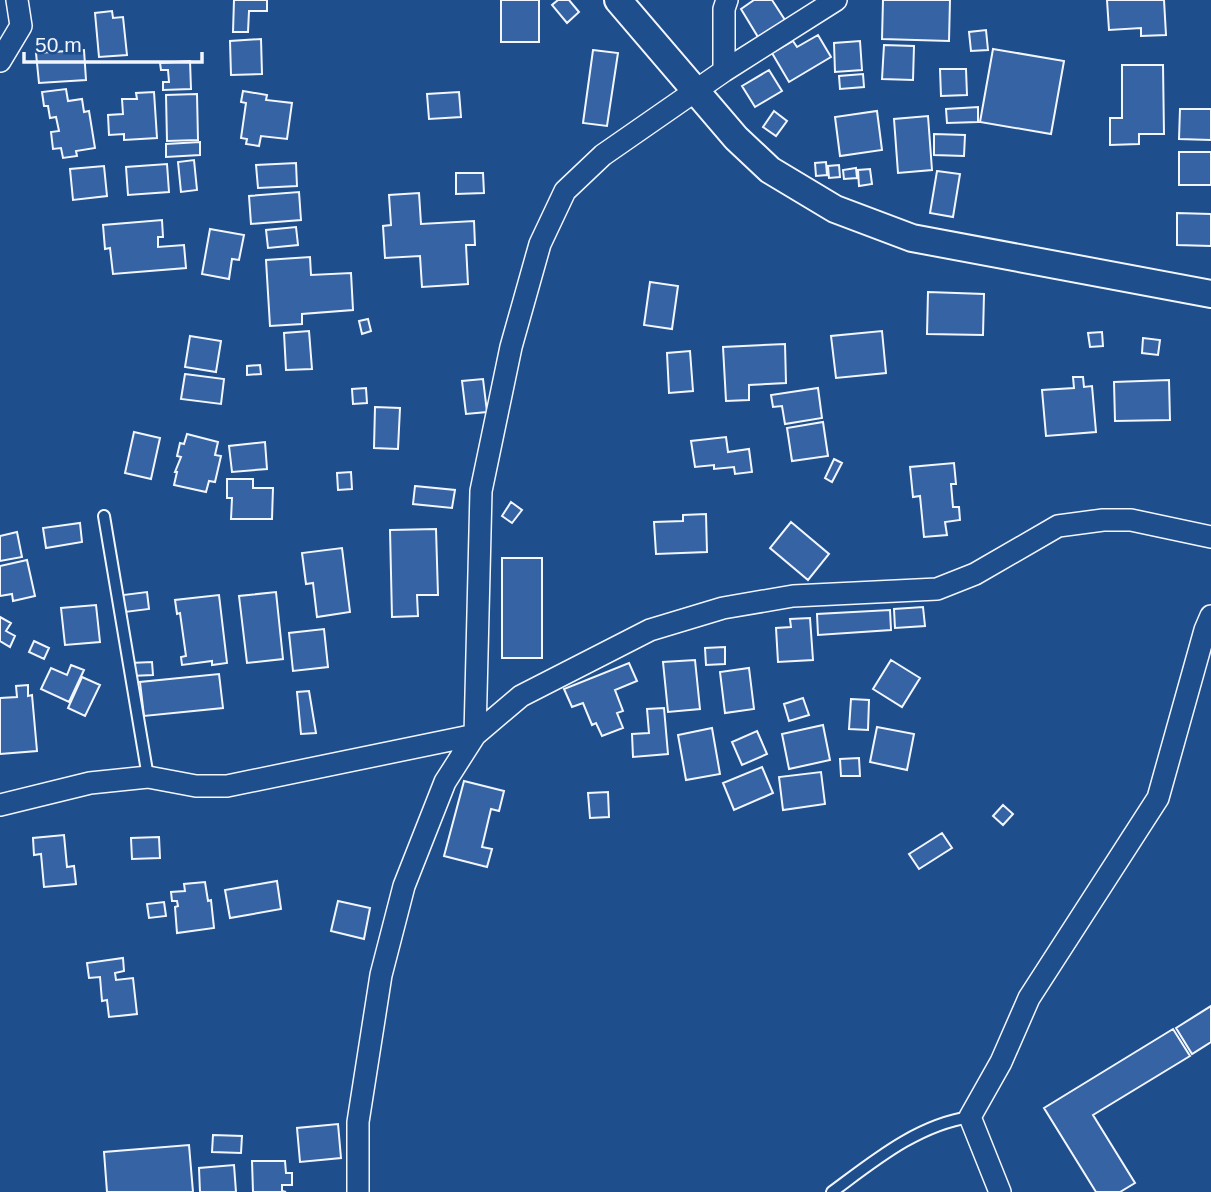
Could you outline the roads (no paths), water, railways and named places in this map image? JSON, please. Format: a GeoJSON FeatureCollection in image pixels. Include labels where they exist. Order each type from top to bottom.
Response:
{"type":"FeatureCollection","features":[{"type":"Feature","properties":{"kind":"street"},"geometry":{"type":"LineString","coordinates":[[0,61],[21,26],[17,0]]}},
{"type":"Feature","properties":{"kind":"street"},"geometry":{"type":"LineString","coordinates":[[618,0],[736,138],[770,170],[835,209],[912,238],[1211,294]]}},
{"type":"Feature","properties":{"kind":"street"},"geometry":{"type":"LineString","coordinates":[[724,71],[724,9],[727,0]]}},
{"type":"Feature","properties":{"kind":"street"},"geometry":{"type":"LineString","coordinates":[[475,735],[481,491],[511,347],[540,244],[565,191],[603,155],[724,71],[815,16],[836,0]]}},
{"type":"Feature","properties":{"kind":"street"},"geometry":{"type":"LineString","coordinates":[[358,1192],[358,1122],[380,975],[409,873],[445,782],[475,735],[521,696],[650,630],[723,608],[793,596],[937,589],[975,574],[1058,526],[1103,520],[1131,520],[1211,537]]}},
{"type":"Feature","properties":{"kind":"street"},"geometry":{"type":"LineString","coordinates":[[1000,1192],[970,1117],[1001,1062],[1029,998],[1158,798],[1211,616]]}},
{"type":"Feature","properties":{"kind":"street"},"geometry":{"type":"LineString","coordinates":[[0,805],[90,783],[148,777],[196,786],[228,786],[475,735]]}},
{"type":"Feature","properties":{"kind":"lane"},"geometry":{"type":"LineString","coordinates":[[104,516],[148,777]]}},
{"type":"Feature","properties":{"kind":"lane"},"geometry":{"type":"LineString","coordinates":[[832,1192],[886,1152],[946,1121],[970,1117]]}}]}
